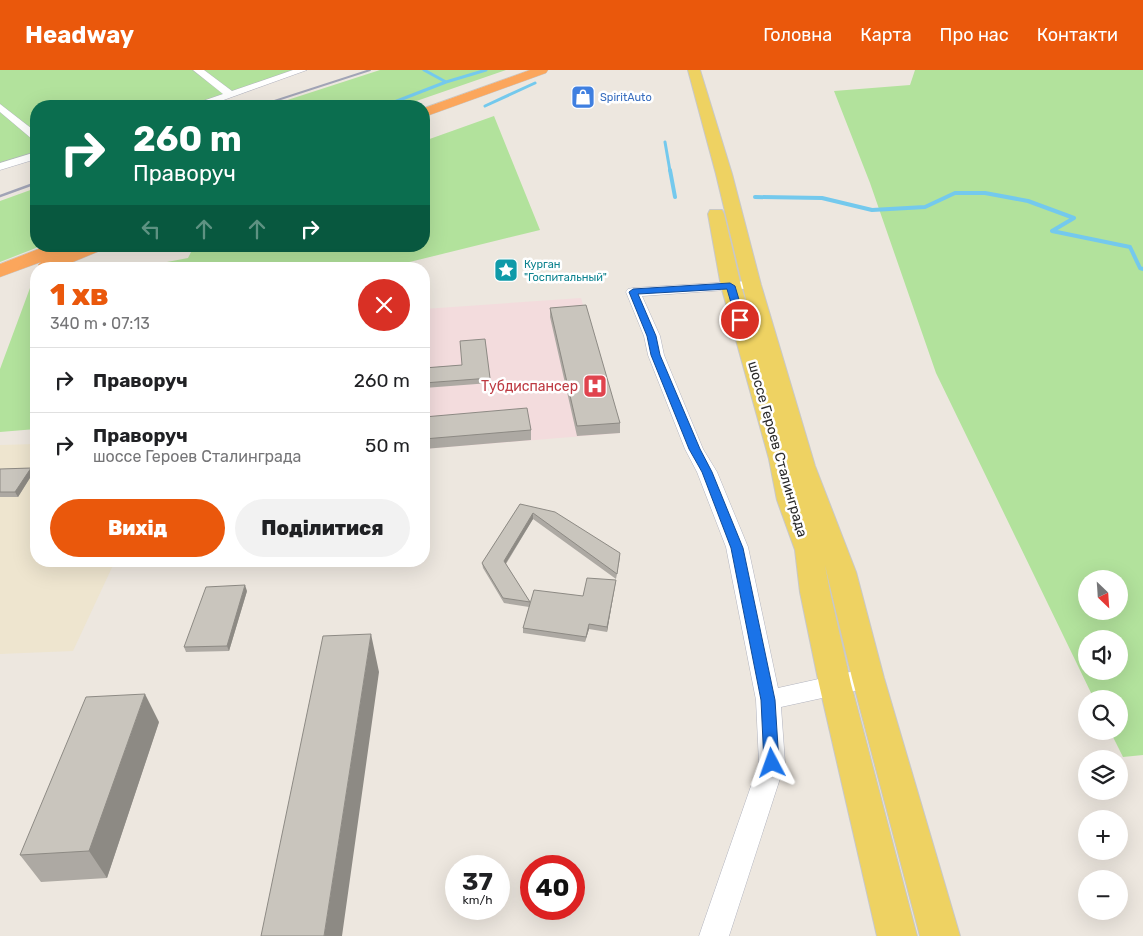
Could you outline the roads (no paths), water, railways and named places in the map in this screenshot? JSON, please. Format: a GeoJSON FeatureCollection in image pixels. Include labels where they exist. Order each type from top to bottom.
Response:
{"type":"FeatureCollection","features":[{"type":"Feature","properties":{"kind":"highway"},"geometry":{"type":"LineString","coordinates":[[430,102],[521,70]]}},
{"type":"Feature","properties":{"kind":"highway"},"geometry":{"type":"LineString","coordinates":[[430,111],[542,70]]}},
{"type":"Feature","properties":{"kind":"highway"},"geometry":{"type":"LineString","coordinates":[[0,272],[48,252]]}},
{"type":"Feature","properties":{"kind":"highway"},"geometry":{"type":"LineString","coordinates":[[55,262],[80,252]]}},
{"type":"Feature","properties":{"kind":"highway"},"geometry":{"type":"LineString","coordinates":[[0,285],[30,272]]}},
{"type":"Feature","properties":{"kind":"main road","name":"шоссе Героев Сталинграда"},"geometry":{"type":"LineString","coordinates":[[682,70],[726,258],[741,285],[802,466],[842,572],[852,681]]}},
{"type":"Feature","properties":{"kind":"main road","name":"шоссе Героев Сталинграда"},"geometry":{"type":"LineString","coordinates":[[694,70],[746,258],[741,285],[790,500],[808,550],[815,592],[852,681]]}},
{"type":"Feature","properties":{"kind":"main road"},"geometry":{"type":"LineString","coordinates":[[852,681],[896,936]]}},
{"type":"Feature","properties":{"kind":"main road"},"geometry":{"type":"LineString","coordinates":[[852,681],[940,936]]}},
{"type":"Feature","properties":{"kind":"street"},"geometry":{"type":"LineString","coordinates":[[198,70],[231,95]]}},
{"type":"Feature","properties":{"kind":"street"},"geometry":{"type":"LineString","coordinates":[[216,100],[302,70]]}},
{"type":"Feature","properties":{"kind":"street"},"geometry":{"type":"LineString","coordinates":[[0,107],[30,131]]}},
{"type":"Feature","properties":{"kind":"street"},"geometry":{"type":"LineString","coordinates":[[0,167],[30,156]]}},
{"type":"Feature","properties":{"kind":"street"},"geometry":{"type":"LineString","coordinates":[[714,936],[772,763],[768,700],[737,548],[707,472],[694,449],[656,355],[652,336],[633,292],[741,285]]}},
{"type":"Feature","properties":{"kind":"street"},"geometry":{"type":"LineString","coordinates":[[768,700],[852,681]]}},
{"type":"Feature","properties":{"kind":"waterway"},"geometry":{"type":"LineString","coordinates":[[424,70],[446,82]]}},
{"type":"Feature","properties":{"kind":"waterway"},"geometry":{"type":"LineString","coordinates":[[446,82],[486,70]]}},
{"type":"Feature","properties":{"kind":"waterway"},"geometry":{"type":"LineString","coordinates":[[400,100],[446,82]]}},
{"type":"Feature","properties":{"kind":"waterway"},"geometry":{"type":"LineString","coordinates":[[485,106],[535,83]]}},
{"type":"Feature","properties":{"kind":"waterway"},"geometry":{"type":"LineString","coordinates":[[665,142],[670,171]]}},
{"type":"Feature","properties":{"kind":"waterway"},"geometry":{"type":"LineString","coordinates":[[670,170],[675,197]]}},
{"type":"Feature","properties":{"kind":"waterway"},"geometry":{"type":"LineString","coordinates":[[755,197],[822,198],[872,210],[925,207],[955,193],[985,193],[1028,201],[1074,218],[1052,231],[1130,247],[1140,268],[1143,269]]}},
{"type":"Feature","properties":{"kind":"railway"},"geometry":{"type":"LineString","coordinates":[[278,100],[370,70]]}},
{"type":"Feature","properties":{"kind":"railway"},"geometry":{"type":"LineString","coordinates":[[0,196],[30,185]]}},
{"type":"Feature","properties":{"kind":"place","name":"SpiritAuto"},"geometry":{"type":"Point","coordinates":[583,97]}},
{"type":"Feature","properties":{"kind":"place","name":"Курган \"Госпитальный\""},"geometry":{"type":"Point","coordinates":[506,270]}},
{"type":"Feature","properties":{"kind":"place","name":"Тубдиспансер"},"geometry":{"type":"Point","coordinates":[595,386]}}]}
